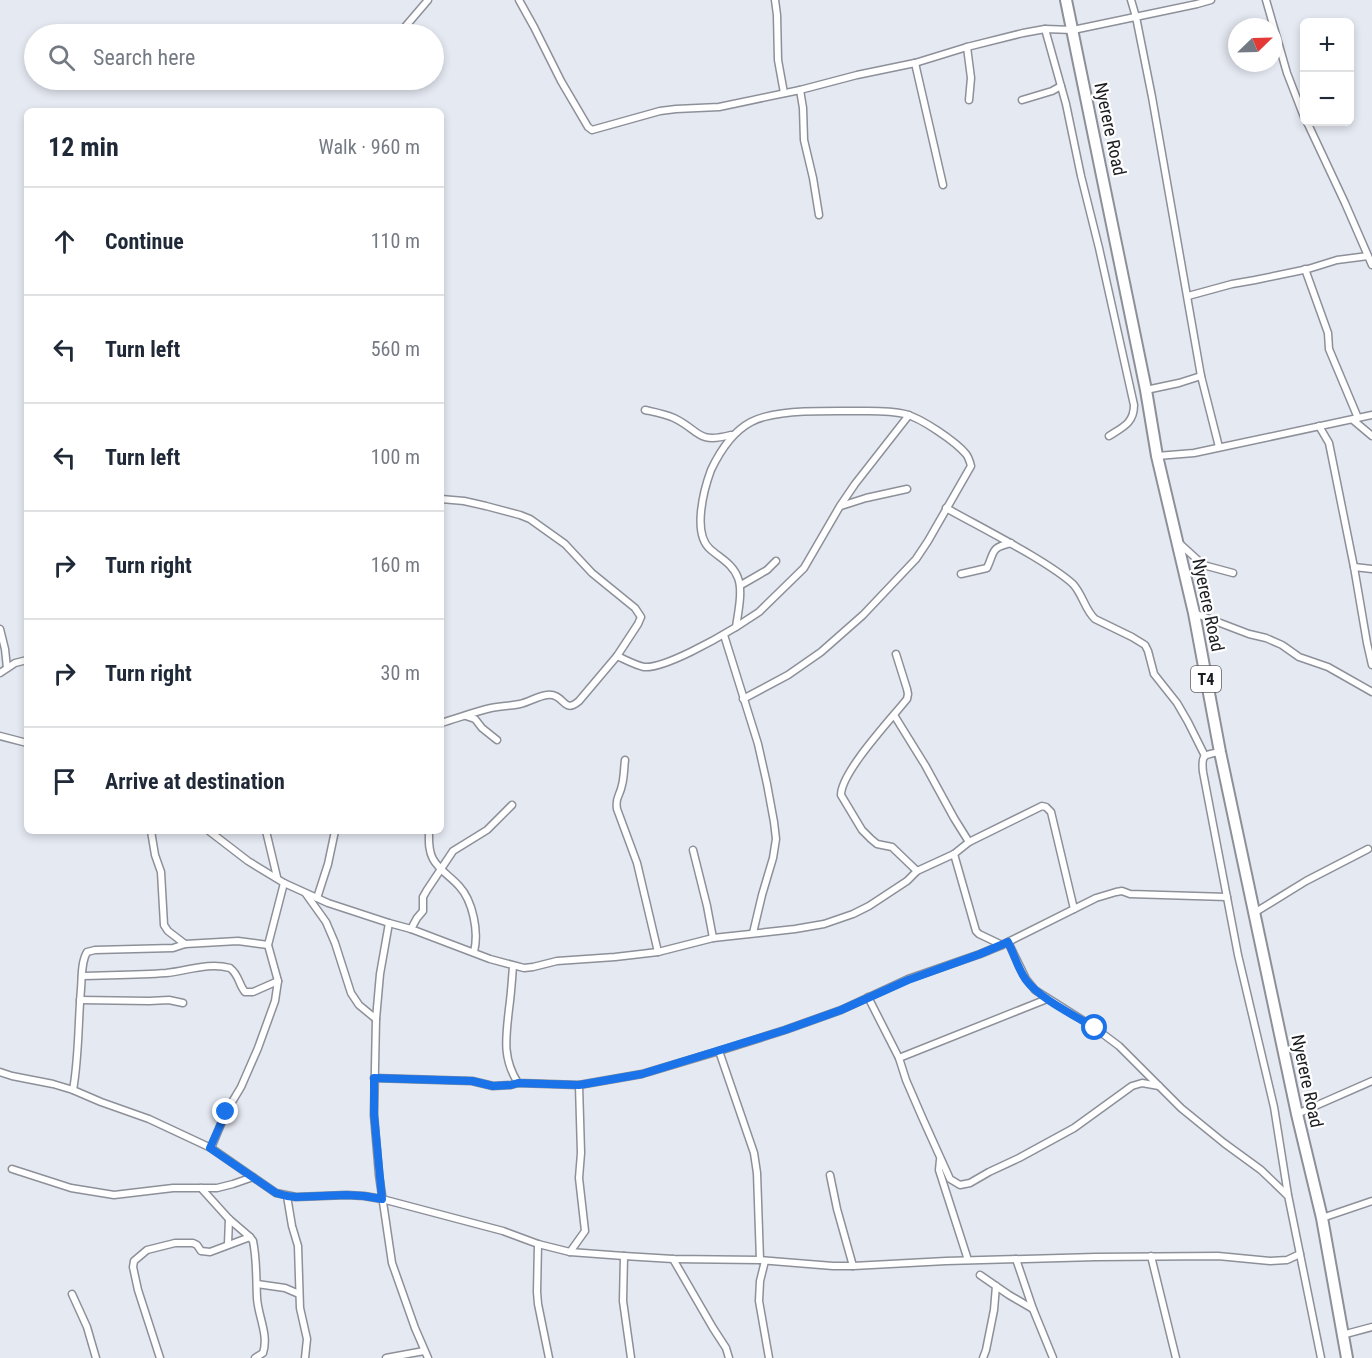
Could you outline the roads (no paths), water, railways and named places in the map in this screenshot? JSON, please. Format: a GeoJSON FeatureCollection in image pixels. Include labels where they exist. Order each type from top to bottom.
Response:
{"type":"FeatureCollection","features":[{"type":"Feature","properties":{"kind":"highway","name":"Nyerere Road"},"geometry":{"type":"LineString","coordinates":[[1066,0],[1146,390],[1157,456],[1194,613],[1254,913],[1322,1218],[1347,1358]]}},
{"type":"Feature","properties":{"kind":"street"},"geometry":{"type":"LineString","coordinates":[[408,24],[428,0]]}},
{"type":"Feature","properties":{"kind":"street"},"geometry":{"type":"LineString","coordinates":[[519,0],[561,81],[592,130],[660,111],[719,107],[800,90],[1045,29],[1073,30],[1211,0]]}},
{"type":"Feature","properties":{"kind":"street"},"geometry":{"type":"LineString","coordinates":[[775,0],[778,60],[784,93]]}},
{"type":"Feature","properties":{"kind":"street"},"geometry":{"type":"LineString","coordinates":[[1131,0],[1152,97],[1201,376],[1219,447]]}},
{"type":"Feature","properties":{"kind":"street"},"geometry":{"type":"LineString","coordinates":[[1266,0],[1287,73],[1300,105]]}},
{"type":"Feature","properties":{"kind":"street"},"geometry":{"type":"LineString","coordinates":[[1045,29],[1061,86],[1134,405],[1134,414],[1129,423],[1109,436]]}},
{"type":"Feature","properties":{"kind":"street"},"geometry":{"type":"LineString","coordinates":[[967,47],[971,78],[969,100]]}},
{"type":"Feature","properties":{"kind":"street"},"geometry":{"type":"LineString","coordinates":[[915,63],[943,185]]}},
{"type":"Feature","properties":{"kind":"street"},"geometry":{"type":"LineString","coordinates":[[1022,100],[1061,86]]}},
{"type":"Feature","properties":{"kind":"street"},"geometry":{"type":"LineString","coordinates":[[800,90],[804,140],[819,215]]}},
{"type":"Feature","properties":{"kind":"street"},"geometry":{"type":"LineString","coordinates":[[1309,126],[1372,264]]}},
{"type":"Feature","properties":{"kind":"street"},"geometry":{"type":"LineString","coordinates":[[1188,296],[1337,260],[1368,256]]}},
{"type":"Feature","properties":{"kind":"street"},"geometry":{"type":"LineString","coordinates":[[1305,269],[1328,333],[1329,349],[1343,381],[1355,419],[1372,436]]}},
{"type":"Feature","properties":{"kind":"street"},"geometry":{"type":"LineString","coordinates":[[1146,390],[1201,376]]}},
{"type":"Feature","properties":{"kind":"street"},"geometry":{"type":"LineString","coordinates":[[645,410],[673,417],[702,437],[717,439],[732,435],[749,423],[763,417],[827,411],[891,412],[920,419],[950,440],[966,454],[970,462],[971,466],[928,541],[915,559],[863,615],[813,658],[788,675],[743,699]]}},
{"type":"Feature","properties":{"kind":"street"},"geometry":{"type":"LineString","coordinates":[[617,656],[641,666],[655,667],[701,648],[759,612],[804,568],[855,484],[909,415]]}},
{"type":"Feature","properties":{"kind":"street"},"geometry":{"type":"LineString","coordinates":[[1157,456],[1194,453],[1372,415]]}},
{"type":"Feature","properties":{"kind":"street"},"geometry":{"type":"LineString","coordinates":[[1319,426],[1329,443],[1372,665]]}},
{"type":"Feature","properties":{"kind":"street"},"geometry":{"type":"LineString","coordinates":[[732,435],[711,470],[700,517],[702,535],[706,545],[738,575],[741,585],[736,627]]}},
{"type":"Feature","properties":{"kind":"street"},"geometry":{"type":"LineString","coordinates":[[840,506],[907,489]]}},
{"type":"Feature","properties":{"kind":"street"},"geometry":{"type":"LineString","coordinates":[[444,499],[464,501],[530,519],[565,544],[592,573],[635,608],[641,619],[617,656],[573,706],[570,707],[558,697],[546,695],[520,704],[491,708],[444,722]]}},
{"type":"Feature","properties":{"kind":"street"},"geometry":{"type":"LineString","coordinates":[[946,508],[1052,568],[1073,584],[1090,615],[1145,645],[1154,674],[1182,713],[1205,756]]}},
{"type":"Feature","properties":{"kind":"street"},"geometry":{"type":"LineString","coordinates":[[1178,542],[1206,566],[1233,573]]}},
{"type":"Feature","properties":{"kind":"street"},"geometry":{"type":"LineString","coordinates":[[961,574],[987,568],[995,549],[1011,543]]}},
{"type":"Feature","properties":{"kind":"street"},"geometry":{"type":"LineString","coordinates":[[741,585],[767,570],[776,561]]}},
{"type":"Feature","properties":{"kind":"street"},"geometry":{"type":"LineString","coordinates":[[1354,567],[1372,569]]}},
{"type":"Feature","properties":{"kind":"street"},"geometry":{"type":"LineString","coordinates":[[1194,613],[1282,645],[1299,657],[1328,667],[1372,692]]}},
{"type":"Feature","properties":{"kind":"street"},"geometry":{"type":"LineString","coordinates":[[0,629],[7,668]]}},
{"type":"Feature","properties":{"kind":"street"},"geometry":{"type":"LineString","coordinates":[[724,635],[758,744],[768,784],[776,839],[753,933]]}},
{"type":"Feature","properties":{"kind":"street"},"geometry":{"type":"LineString","coordinates":[[896,654],[908,694],[907,699],[852,769],[841,788],[841,795],[862,830],[877,844],[892,847],[917,871]]}},
{"type":"Feature","properties":{"kind":"street"},"geometry":{"type":"LineString","coordinates":[[0,673],[15,663],[24,661]]}},
{"type":"Feature","properties":{"kind":"street"},"geometry":{"type":"LineString","coordinates":[[894,715],[969,842]]}},
{"type":"Feature","properties":{"kind":"street"},"geometry":{"type":"LineString","coordinates":[[466,716],[475,719],[497,740]]}},
{"type":"Feature","properties":{"kind":"street"},"geometry":{"type":"LineString","coordinates":[[0,736],[24,742]]}},
{"type":"Feature","properties":{"kind":"street"},"geometry":{"type":"LineString","coordinates":[[1220,752],[1205,756],[1202,760],[1203,772],[1238,955],[1274,1107],[1288,1195],[1321,1358]]}},
{"type":"Feature","properties":{"kind":"street"},"geometry":{"type":"LineString","coordinates":[[625,760],[623,783],[616,810],[637,863],[658,952]]}},
{"type":"Feature","properties":{"kind":"street"},"geometry":{"type":"LineString","coordinates":[[411,929],[423,911],[423,897],[453,851],[487,830],[512,806]]}},
{"type":"Feature","properties":{"kind":"street"},"geometry":{"type":"LineString","coordinates":[[213,834],[248,861],[284,883],[328,903],[411,929],[513,966],[533,967],[557,961],[658,952],[713,938],[824,924],[852,914],[888,894],[917,871],[954,854],[969,842],[1042,806],[1051,812],[1074,909]]}},
{"type":"Feature","properties":{"kind":"street"},"geometry":{"type":"LineString","coordinates":[[151,834],[153,850],[161,872],[164,925],[185,944]]}},
{"type":"Feature","properties":{"kind":"street"},"geometry":{"type":"LineString","coordinates":[[267,834],[276,877]]}},
{"type":"Feature","properties":{"kind":"street"},"geometry":{"type":"LineString","coordinates":[[317,898],[334,834]]}},
{"type":"Feature","properties":{"kind":"street"},"geometry":{"type":"LineString","coordinates":[[429,834],[429,848],[432,857],[440,869],[460,887],[471,907],[476,938],[474,952]]}},
{"type":"Feature","properties":{"kind":"street"},"geometry":{"type":"LineString","coordinates":[[1254,913],[1306,880],[1368,849]]}},
{"type":"Feature","properties":{"kind":"street"},"geometry":{"type":"LineString","coordinates":[[693,850],[713,938]]}},
{"type":"Feature","properties":{"kind":"street"},"geometry":{"type":"LineString","coordinates":[[954,854],[979,934],[1005,943],[1035,990],[1119,1046],[1181,1108],[1261,1170],[1288,1195]]}},
{"type":"Feature","properties":{"kind":"street"},"geometry":{"type":"LineString","coordinates":[[210,1148],[226,1112],[241,1087],[275,1001],[278,981],[268,945],[284,883]]}},
{"type":"Feature","properties":{"kind":"street"},"geometry":{"type":"LineString","coordinates":[[304,891],[326,922],[351,993],[359,1005],[376,1019]]}},
{"type":"Feature","properties":{"kind":"street"},"geometry":{"type":"LineString","coordinates":[[374,1078],[472,1081],[493,1086],[518,1083],[579,1085],[642,1074],[785,1030],[841,1010],[908,980],[980,954],[1096,898],[1122,891],[1130,894],[1227,897]]}},
{"type":"Feature","properties":{"kind":"street"},"geometry":{"type":"LineString","coordinates":[[389,923],[380,974],[376,1019],[374,1114],[382,1199],[392,1263],[428,1358]]}},
{"type":"Feature","properties":{"kind":"street"},"geometry":{"type":"LineString","coordinates":[[73,1090],[77,1065],[85,953],[91,950],[173,948],[185,944],[238,941],[268,945]]}},
{"type":"Feature","properties":{"kind":"street"},"geometry":{"type":"LineString","coordinates":[[82,976],[135,975],[176,972],[200,966],[224,966],[233,970],[245,992],[253,992],[278,981]]}},
{"type":"Feature","properties":{"kind":"street"},"geometry":{"type":"LineString","coordinates":[[513,966],[506,1048],[508,1062],[518,1083]]}},
{"type":"Feature","properties":{"kind":"street"},"geometry":{"type":"LineString","coordinates":[[868,997],[890,1038],[950,1179],[960,1185],[970,1183],[1074,1128],[1132,1086],[1142,1083],[1159,1086]]}},
{"type":"Feature","properties":{"kind":"street"},"geometry":{"type":"LineString","coordinates":[[899,1058],[1047,999]]}},
{"type":"Feature","properties":{"kind":"street"},"geometry":{"type":"LineString","coordinates":[[80,1000],[169,1000],[183,1003]]}},
{"type":"Feature","properties":{"kind":"street"},"geometry":{"type":"LineString","coordinates":[[719,1051],[754,1153],[763,1261],[759,1301],[769,1358]]}},
{"type":"Feature","properties":{"kind":"street"},"geometry":{"type":"LineString","coordinates":[[0,1072],[73,1090],[149,1119],[210,1148],[276,1193],[296,1197],[346,1195],[382,1199],[570,1252],[833,1266],[1151,1256],[1218,1256],[1270,1261],[1287,1260],[1300,1254]]}},
{"type":"Feature","properties":{"kind":"street"},"geometry":{"type":"LineString","coordinates":[[1297,1114],[1372,1081]]}},
{"type":"Feature","properties":{"kind":"street"},"geometry":{"type":"LineString","coordinates":[[570,1252],[585,1231],[579,1178],[582,1153],[579,1085]]}},
{"type":"Feature","properties":{"kind":"street"},"geometry":{"type":"LineString","coordinates":[[941,1156],[939,1170],[968,1260]]}},
{"type":"Feature","properties":{"kind":"street"},"geometry":{"type":"LineString","coordinates":[[12,1169],[71,1188],[114,1194],[172,1188],[217,1188],[253,1177]]}},
{"type":"Feature","properties":{"kind":"street"},"geometry":{"type":"LineString","coordinates":[[830,1175],[853,1266]]}},
{"type":"Feature","properties":{"kind":"street"},"geometry":{"type":"LineString","coordinates":[[201,1188],[229,1219],[250,1237],[254,1246],[257,1299],[266,1341],[263,1353],[255,1358]]}},
{"type":"Feature","properties":{"kind":"street"},"geometry":{"type":"LineString","coordinates":[[287,1196],[298,1246],[299,1294],[307,1339],[305,1358]]}},
{"type":"Feature","properties":{"kind":"street"},"geometry":{"type":"LineString","coordinates":[[1322,1218],[1372,1201]]}},
{"type":"Feature","properties":{"kind":"street"},"geometry":{"type":"LineString","coordinates":[[228,1244],[229,1219]]}},
{"type":"Feature","properties":{"kind":"street"},"geometry":{"type":"LineString","coordinates":[[160,1358],[138,1290],[133,1267],[134,1260],[147,1250],[175,1243],[193,1243],[201,1251],[210,1252],[250,1237]]}},
{"type":"Feature","properties":{"kind":"street"},"geometry":{"type":"LineString","coordinates":[[538,1244],[538,1304],[549,1358]]}},
{"type":"Feature","properties":{"kind":"street"},"geometry":{"type":"LineString","coordinates":[[624,1256],[623,1301],[631,1358]]}},
{"type":"Feature","properties":{"kind":"street"},"geometry":{"type":"LineString","coordinates":[[1151,1256],[1176,1358]]}},
{"type":"Feature","properties":{"kind":"street"},"geometry":{"type":"LineString","coordinates":[[673,1259],[726,1348],[729,1358]]}},
{"type":"Feature","properties":{"kind":"street"},"geometry":{"type":"LineString","coordinates":[[1016,1259],[1053,1358]]}},
{"type":"Feature","properties":{"kind":"street"},"geometry":{"type":"LineString","coordinates":[[980,1275],[1033,1309]]}},
{"type":"Feature","properties":{"kind":"street"},"geometry":{"type":"LineString","coordinates":[[257,1284],[285,1288],[299,1294]]}},
{"type":"Feature","properties":{"kind":"street"},"geometry":{"type":"LineString","coordinates":[[983,1358],[994,1310],[996,1286]]}},
{"type":"Feature","properties":{"kind":"street"},"geometry":{"type":"LineString","coordinates":[[72,1294],[87,1327],[96,1358]]}},
{"type":"Feature","properties":{"kind":"street"},"geometry":{"type":"LineString","coordinates":[[1342,1335],[1372,1327]]}},
{"type":"Feature","properties":{"kind":"street"},"geometry":{"type":"LineString","coordinates":[[386,1358],[424,1351]]}}]}
